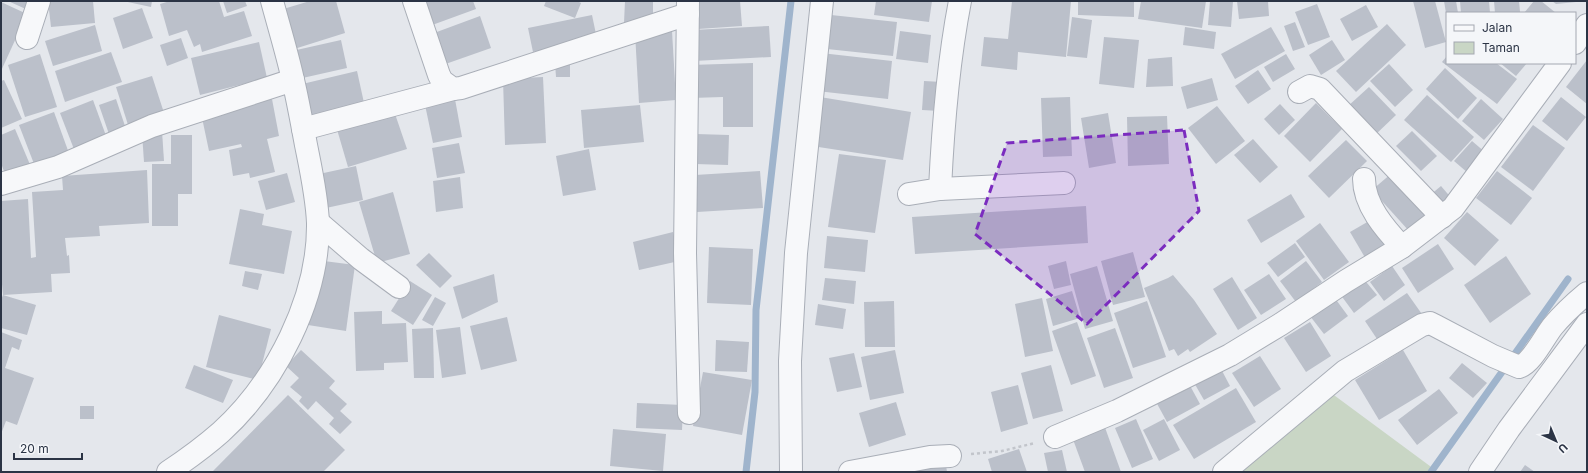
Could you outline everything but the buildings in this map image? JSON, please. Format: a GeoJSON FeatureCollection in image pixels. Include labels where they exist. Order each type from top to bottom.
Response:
{"type":"FeatureCollection","features":[{"type":"Feature","properties":{"kind":"street"},"geometry":{"type":"LineString","coordinates":[[27,38],[38,1]]}},
{"type":"Feature","properties":{"kind":"street"},"geometry":{"type":"LineString","coordinates":[[168,472],[189,458],[221,431],[243,408],[261,385],[278,359],[293,330],[313,270],[318,222],[312,174],[293,80],[272,1]]}},
{"type":"Feature","properties":{"kind":"street"},"geometry":{"type":"LineString","coordinates":[[414,1],[439,75],[442,81],[453,89]]}},
{"type":"Feature","properties":{"kind":"street"},"geometry":{"type":"LineString","coordinates":[[792,472],[790,361],[796,252],[822,1]]}},
{"type":"Feature","properties":{"kind":"street"},"geometry":{"type":"LineString","coordinates":[[940,189],[945,106],[951,47],[960,1]]}},
{"type":"Feature","properties":{"kind":"street"},"geometry":{"type":"LineString","coordinates":[[303,129],[453,89],[462,88],[688,8],[685,253],[689,413]]}},
{"type":"Feature","properties":{"kind":"street"},"geometry":{"type":"LineString","coordinates":[[1576,42],[1587,25]]}},
{"type":"Feature","properties":{"kind":"street"},"geometry":{"type":"LineString","coordinates":[[1055,437],[1117,411],[1230,355],[1281,324],[1346,281],[1402,248],[1452,208],[1559,64]]}},
{"type":"Feature","properties":{"kind":"street"},"geometry":{"type":"LineString","coordinates":[[1,184],[64,164],[152,126],[293,80]]}},
{"type":"Feature","properties":{"kind":"street"},"geometry":{"type":"LineString","coordinates":[[1300,92],[1310,86],[1320,89],[1442,216]]}},
{"type":"Feature","properties":{"kind":"street"},"geometry":{"type":"LineString","coordinates":[[1364,179],[1364,191],[1370,205],[1402,248]]}},
{"type":"Feature","properties":{"kind":"street"},"geometry":{"type":"LineString","coordinates":[[909,194],[940,189],[1064,183]]}},
{"type":"Feature","properties":{"kind":"street"},"geometry":{"type":"LineString","coordinates":[[318,222],[361,259],[399,287]]}},
{"type":"Feature","properties":{"kind":"street"},"geometry":{"type":"LineString","coordinates":[[1224,472],[1345,371],[1422,325],[1430,323],[1502,360],[1519,367],[1526,363],[1553,326],[1587,293]]}},
{"type":"Feature","properties":{"kind":"street"},"geometry":{"type":"LineString","coordinates":[[1480,472],[1509,429],[1587,324]]}},
{"type":"Feature","properties":{"kind":"street"},"geometry":{"type":"LineString","coordinates":[[850,472],[930,457],[950,456]]}},
{"type":"Feature","properties":{"kind":"path"},"geometry":{"type":"LineString","coordinates":[[950,456],[1002,451],[1055,437]]}},
{"type":"Feature","properties":{"kind":"highlighted area"},"geometry":{"type":"Polygon","coordinates":[[[1184,130],[1199,211],[1087,324],[975,234],[1007,143],[1184,130]]]}},
{"type":"Feature","properties":{"kind":"green space"},"geometry":{"type":"Polygon","coordinates":[[[1323,387],[1438,472],[1241,472],[1323,387]]]}},
{"type":"Feature","properties":{"kind":"waterway"},"geometry":{"type":"LineString","coordinates":[[746,472],[755,392],[756,310],[791,1]]}},
{"type":"Feature","properties":{"kind":"waterway"},"geometry":{"type":"LineString","coordinates":[[1431,472],[1568,279]]}}]}
